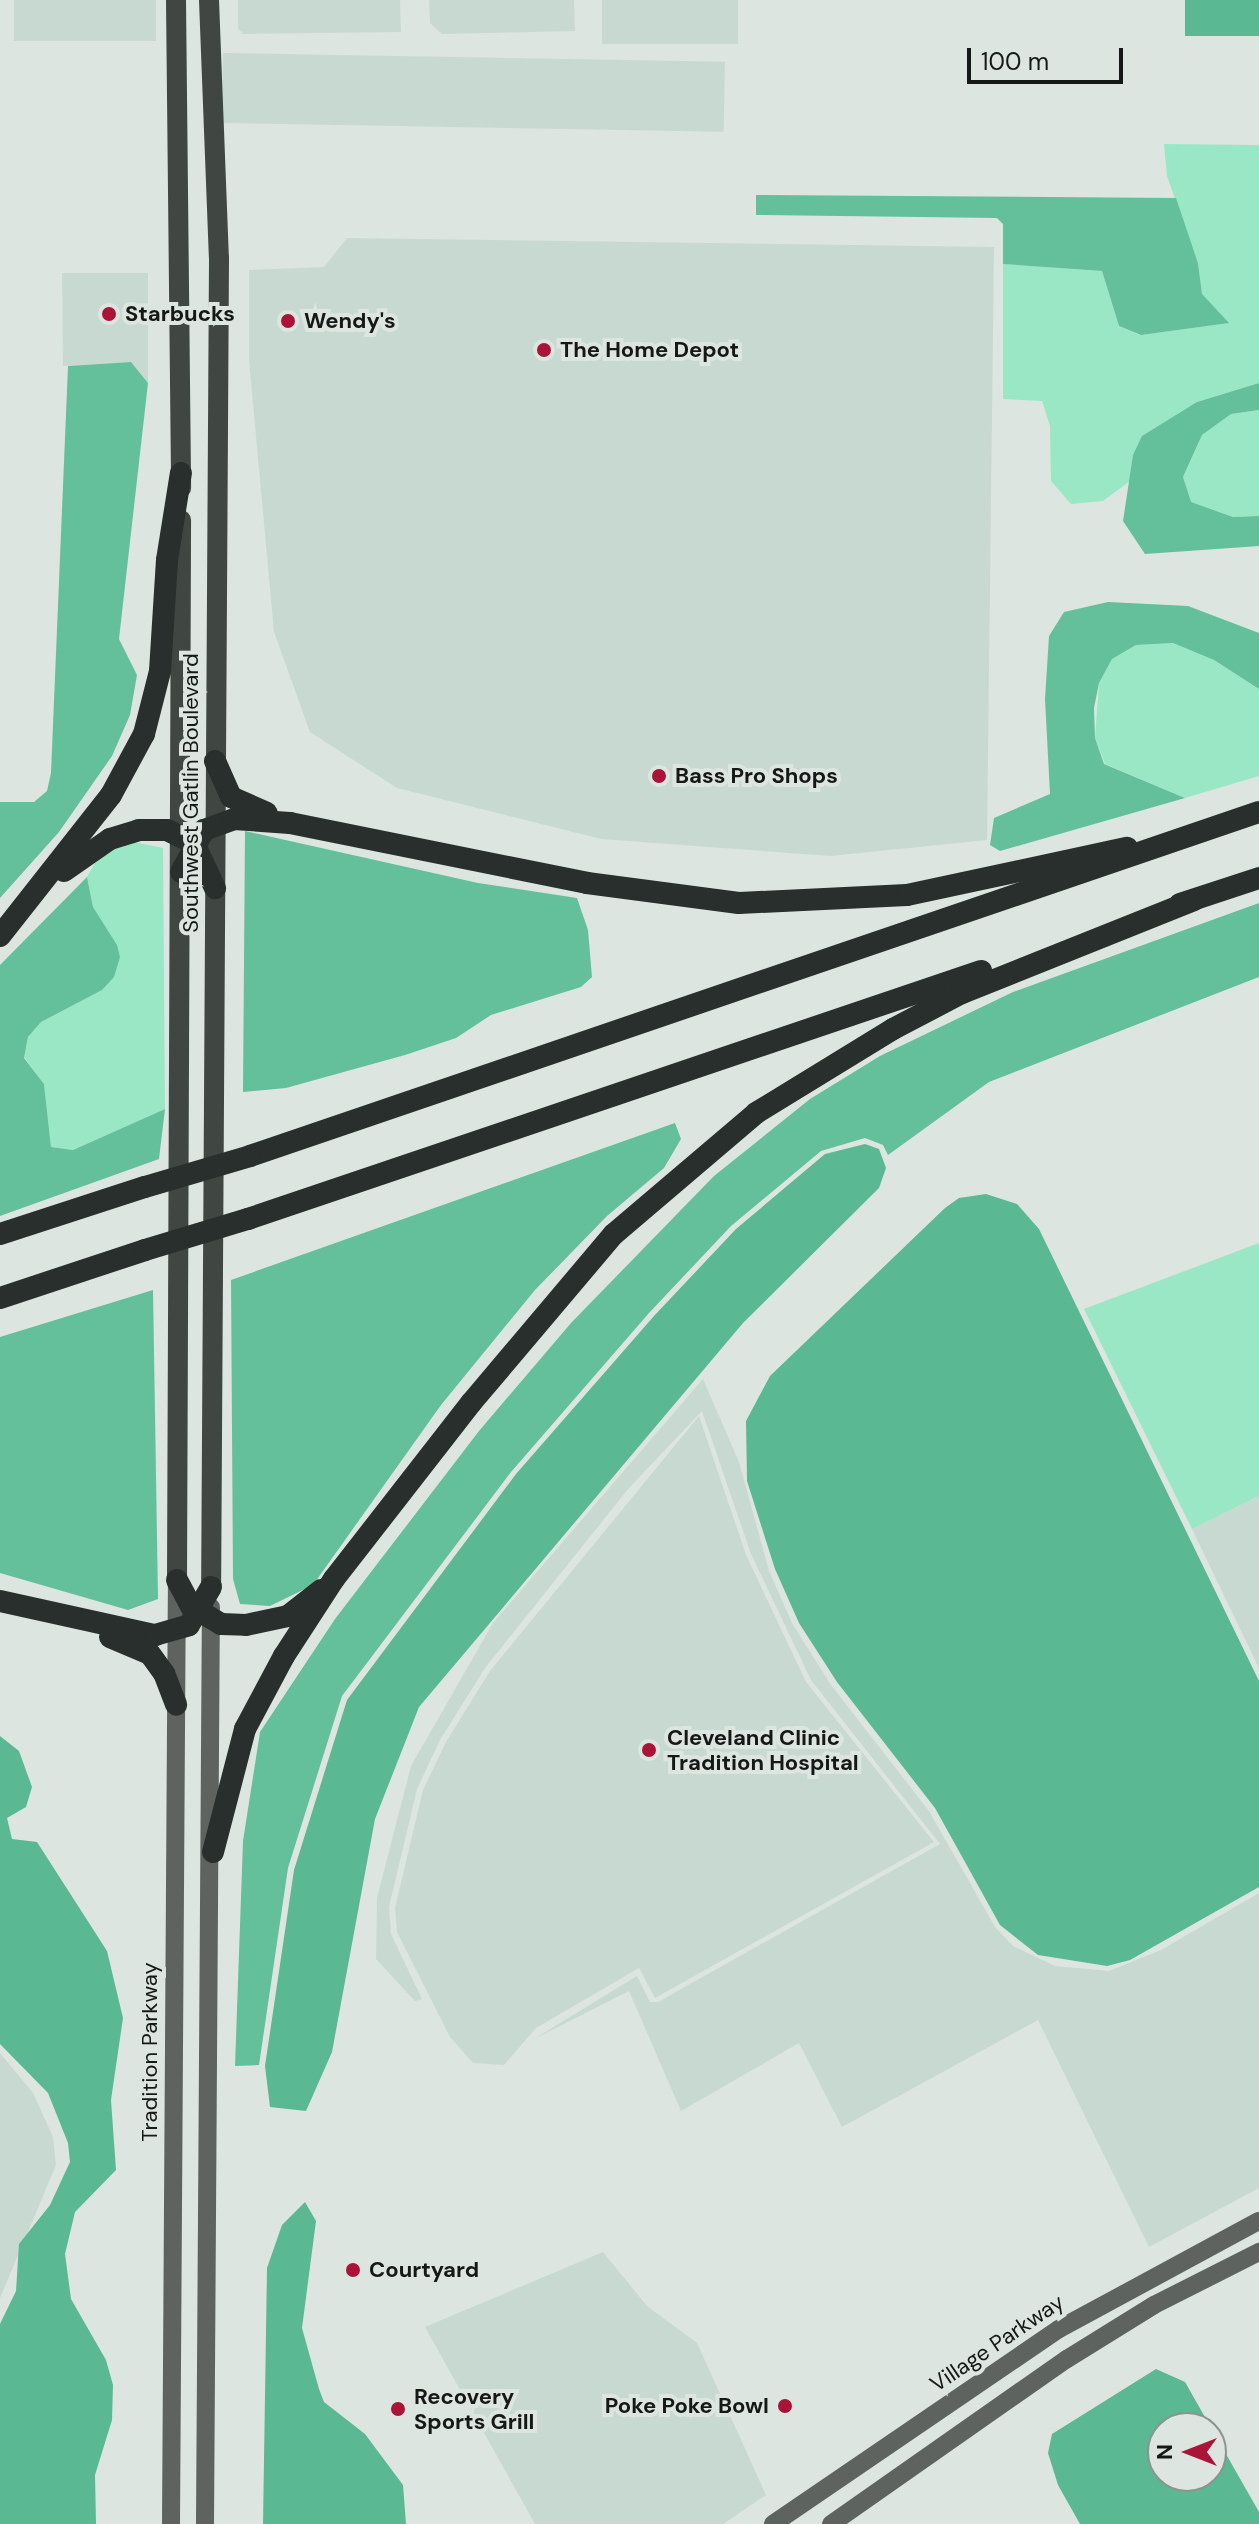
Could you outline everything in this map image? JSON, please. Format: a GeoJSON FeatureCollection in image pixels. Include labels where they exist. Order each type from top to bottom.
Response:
{"type":"FeatureCollection","features":[{"type":"Feature","properties":{"kind":"highway"},"geometry":{"type":"LineString","coordinates":[[0,936],[41,889],[130,768],[144,734],[160,671],[167,560],[181,473]]}},
{"type":"Feature","properties":{"kind":"highway"},"geometry":{"type":"LineString","coordinates":[[215,761],[231,797],[290,823]]}},
{"type":"Feature","properties":{"kind":"highway"},"geometry":{"type":"LineString","coordinates":[[0,1234],[250,1156],[1259,812]]}},
{"type":"Feature","properties":{"kind":"highway"},"geometry":{"type":"LineString","coordinates":[[41,889],[110,839],[139,830],[187,839],[215,823],[290,823],[587,883],[739,903],[907,895],[1175,841]]}},
{"type":"Feature","properties":{"kind":"highway"},"geometry":{"type":"LineString","coordinates":[[181,872],[187,839]]}},
{"type":"Feature","properties":{"kind":"highway"},"geometry":{"type":"LineString","coordinates":[[187,839],[215,888]]}},
{"type":"Feature","properties":{"kind":"highway"},"geometry":{"type":"LineString","coordinates":[[0,1298],[248,1219],[1259,878]]}},
{"type":"Feature","properties":{"kind":"highway"},"geometry":{"type":"LineString","coordinates":[[213,1852],[231,1776],[262,1689],[334,1579],[572,1279],[614,1234],[756,1113],[962,993],[1194,900]]}},
{"type":"Feature","properties":{"kind":"highway"},"geometry":{"type":"LineString","coordinates":[[0,1601],[155,1635],[176,1632],[205,1617],[246,1625],[278,1619],[301,1608],[334,1579]]}},
{"type":"Feature","properties":{"kind":"highway"},"geometry":{"type":"LineString","coordinates":[[177,1580],[205,1617]]}},
{"type":"Feature","properties":{"kind":"highway"},"geometry":{"type":"LineString","coordinates":[[205,1617],[211,1587]]}},
{"type":"Feature","properties":{"kind":"highway"},"geometry":{"type":"LineString","coordinates":[[76,1620],[150,1654],[164,1673],[176,1705]]}},
{"type":"Feature","properties":{"kind":"main road","name":"Southwest Gatlin Boulevard"},"geometry":{"type":"LineString","coordinates":[[176,0],[187,839]]}},
{"type":"Feature","properties":{"kind":"main road","name":"Southwest Gatlin Boulevard"},"geometry":{"type":"LineString","coordinates":[[209,0],[219,258],[211,1587]]}},
{"type":"Feature","properties":{"kind":"main road","name":"Southwest Gatlin Boulevard"},"geometry":{"type":"LineString","coordinates":[[177,1580],[181,872]]}},
{"type":"Feature","properties":{"kind":"main road","name":"Tradition Parkway"},"geometry":{"type":"LineString","coordinates":[[171,2524],[177,1580]]}},
{"type":"Feature","properties":{"kind":"main road"},"geometry":{"type":"LineString","coordinates":[[205,1617],[213,1852],[205,2524]]}},
{"type":"Feature","properties":{"kind":"main road","name":"Village Parkway"},"geometry":{"type":"LineString","coordinates":[[773,2524],[1072,2321],[1259,2221]]}},
{"type":"Feature","properties":{"kind":"main road"},"geometry":{"type":"LineString","coordinates":[[831,2524],[1067,2359],[1154,2305],[1259,2252]]}},
{"type":"Feature","properties":{"kind":"shaded area"},"geometry":{"type":"Polygon","coordinates":[[[14,0],[156,0],[156,41],[14,41],[14,0]]]}},
{"type":"Feature","properties":{"kind":"shaded area"},"geometry":{"type":"Polygon","coordinates":[[[238,0],[400,0],[401,32],[243,34],[238,28],[238,0]]]}},
{"type":"Feature","properties":{"kind":"shaded area"},"geometry":{"type":"Polygon","coordinates":[[[429,0],[574,0],[575,31],[442,34],[430,23],[429,0]]]}},
{"type":"Feature","properties":{"kind":"shaded area"},"geometry":{"type":"Polygon","coordinates":[[[602,0],[738,0],[738,44],[602,44],[602,0]]]}},
{"type":"Feature","properties":{"kind":"shaded area"},"geometry":{"type":"Polygon","coordinates":[[[1185,0],[1259,0],[1259,36],[1185,36],[1185,0]]]}},
{"type":"Feature","properties":{"kind":"shaded area"},"geometry":{"type":"Polygon","coordinates":[[[223,53],[725,62],[724,132],[222,123],[223,53]]]}},
{"type":"Feature","properties":{"kind":"shaded area"},"geometry":{"type":"Polygon","coordinates":[[[1164,144],[1259,145],[1259,383],[1197,402],[1133,455],[1130,481],[1103,501],[1071,504],[1051,481],[1050,426],[1042,401],[1003,399],[1003,264],[1102,271],[1119,326],[1140,335],[1228,323],[1202,295],[1198,263],[1167,176],[1164,144]]]}},
{"type":"Feature","properties":{"kind":"shaded area"},"geometry":{"type":"Polygon","coordinates":[[[756,195],[1176,198],[1198,263],[1202,294],[1229,323],[1141,335],[1119,326],[1102,271],[1003,264],[1003,224],[997,218],[756,215],[756,195]]]}},
{"type":"Feature","properties":{"kind":"shaded area"},"geometry":{"type":"Polygon","coordinates":[[[347,238],[994,247],[987,840],[830,856],[601,839],[397,788],[310,732],[274,632],[249,360],[249,270],[324,267],[347,238]]]}},
{"type":"Feature","properties":{"kind":"shaded area"},"geometry":{"type":"Polygon","coordinates":[[[62,273],[148,273],[148,383],[131,362],[63,366],[62,273]]]}},
{"type":"Feature","properties":{"kind":"shaded area"},"geometry":{"type":"Polygon","coordinates":[[[131,362],[148,383],[119,639],[137,675],[130,715],[112,756],[59,832],[0,898],[0,802],[34,802],[47,791],[51,773],[68,366],[131,362]]]}},
{"type":"Feature","properties":{"kind":"shaded area"},"geometry":{"type":"Polygon","coordinates":[[[1259,383],[1259,410],[1231,414],[1202,435],[1183,477],[1191,502],[1233,517],[1259,516],[1259,546],[1145,554],[1123,521],[1133,455],[1142,436],[1197,402],[1259,383]]]}},
{"type":"Feature","properties":{"kind":"shaded area"},"geometry":{"type":"Polygon","coordinates":[[[1259,410],[1259,516],[1233,517],[1190,502],[1183,477],[1202,435],[1231,414],[1259,410]]]}},
{"type":"Feature","properties":{"kind":"shaded area"},"geometry":{"type":"Polygon","coordinates":[[[1108,602],[1188,606],[1259,633],[1259,689],[1214,660],[1173,643],[1136,645],[1112,659],[1099,683],[1094,708],[1095,738],[1104,764],[1185,798],[1000,851],[990,845],[994,818],[1050,794],[1045,699],[1049,636],[1064,612],[1108,602]]]}},
{"type":"Feature","properties":{"kind":"shaded area"},"geometry":{"type":"Polygon","coordinates":[[[1173,643],[1214,660],[1259,689],[1259,776],[1185,798],[1105,764],[1095,738],[1099,683],[1112,659],[1136,645],[1173,643]]]}},
{"type":"Feature","properties":{"kind":"shaded area"},"geometry":{"type":"Polygon","coordinates":[[[245,831],[478,883],[577,898],[588,930],[592,977],[581,987],[491,1015],[456,1038],[405,1055],[286,1088],[243,1092],[245,831]]]}},
{"type":"Feature","properties":{"kind":"shaded area"},"geometry":{"type":"Polygon","coordinates":[[[134,842],[163,848],[165,1109],[73,1150],[51,1147],[44,1084],[24,1057],[28,1037],[41,1022],[86,998],[120,957],[93,907],[87,877],[95,863],[119,845],[134,842]]]}},
{"type":"Feature","properties":{"kind":"shaded area"},"geometry":{"type":"Polygon","coordinates":[[[87,877],[93,907],[117,945],[120,957],[114,977],[102,990],[41,1022],[28,1037],[24,1058],[44,1084],[51,1147],[73,1150],[165,1109],[159,1159],[0,1216],[0,965],[87,877]]]}},
{"type":"Feature","properties":{"kind":"shaded area"},"geometry":{"type":"Polygon","coordinates":[[[1259,903],[1259,977],[989,1082],[888,1155],[883,1145],[865,1138],[821,1151],[731,1226],[649,1313],[511,1472],[342,1696],[288,1868],[259,2065],[235,2066],[243,1841],[260,1732],[335,1619],[479,1431],[571,1323],[714,1176],[810,1099],[880,1056],[1013,992],[1259,903]]]}},
{"type":"Feature","properties":{"kind":"shaded area"},"geometry":{"type":"Polygon","coordinates":[[[675,1123],[681,1139],[664,1168],[607,1216],[535,1290],[441,1405],[313,1585],[270,1606],[240,1604],[233,1579],[231,1280],[675,1123]]]}},
{"type":"Feature","properties":{"kind":"shaded area"},"geometry":{"type":"Polygon","coordinates":[[[865,1144],[879,1149],[886,1168],[879,1188],[743,1323],[419,1707],[375,1819],[332,2052],[306,2111],[270,2107],[265,2066],[294,1870],[347,1700],[516,1474],[654,1316],[736,1229],[825,1154],[865,1144]]]}},
{"type":"Feature","properties":{"kind":"shaded area"},"geometry":{"type":"Polygon","coordinates":[[[986,1194],[1017,1204],[1039,1229],[1259,1681],[1259,1887],[1130,1960],[1107,1966],[1038,1955],[1000,1925],[935,1808],[837,1682],[799,1623],[775,1569],[747,1481],[746,1421],[770,1376],[945,1208],[959,1198],[986,1194]]]}},
{"type":"Feature","properties":{"kind":"shaded area"},"geometry":{"type":"Polygon","coordinates":[[[1259,1243],[1259,1496],[1192,1529],[1084,1309],[1259,1243]]]}},
{"type":"Feature","properties":{"kind":"shaded area"},"geometry":{"type":"Polygon","coordinates":[[[153,1290],[158,1599],[128,1610],[0,1573],[0,1337],[153,1290]]]}},
{"type":"Feature","properties":{"kind":"shaded area"},"geometry":{"type":"Polygon","coordinates":[[[703,1379],[739,1462],[769,1571],[793,1625],[831,1685],[929,1811],[995,1927],[1013,1946],[1055,1966],[1109,1971],[1161,1950],[1259,1893],[1259,2188],[1149,2247],[1038,2020],[842,2127],[799,2043],[681,2111],[629,1991],[534,2039],[637,1976],[650,2002],[658,2002],[940,1844],[811,1680],[751,1554],[702,1411],[629,1488],[485,1668],[440,1740],[417,1789],[389,1907],[391,1934],[422,1999],[415,2001],[376,1959],[377,1898],[411,1766],[493,1623],[703,1379]]]}},
{"type":"Feature","properties":{"kind":"shaded area","name":"Cleveland Clinic Tradition Hospital"},"geometry":{"type":"Polygon","coordinates":[[[699,1416],[746,1555],[806,1682],[934,1842],[655,1998],[639,1968],[536,2028],[504,2065],[473,2063],[450,2037],[397,1932],[395,1908],[423,1790],[446,1742],[490,1671],[699,1416]]]}},
{"type":"Feature","properties":{"kind":"shaded area"},"geometry":{"type":"Polygon","coordinates":[[[1259,1496],[1259,1668],[1192,1529],[1259,1496]]]}},
{"type":"Feature","properties":{"kind":"shaded area"},"geometry":{"type":"Polygon","coordinates":[[[0,1736],[19,1751],[32,1787],[26,1807],[7,1818],[12,1839],[37,1842],[107,1951],[123,2018],[111,2100],[116,2170],[75,2212],[65,2254],[71,2299],[106,2360],[113,2385],[112,2420],[95,2475],[96,2524],[0,2524],[0,2324],[16,2291],[19,2244],[50,2205],[70,2162],[68,2143],[48,2093],[0,2044],[0,1736]]]}},
{"type":"Feature","properties":{"kind":"shaded area"},"geometry":{"type":"Polygon","coordinates":[[[0,2053],[33,2093],[53,2137],[56,2165],[0,2298],[0,2053]]]}},
{"type":"Feature","properties":{"kind":"shaded area"},"geometry":{"type":"Polygon","coordinates":[[[305,2202],[316,2221],[302,2328],[319,2389],[324,2402],[365,2434],[403,2485],[406,2524],[263,2524],[267,2268],[282,2225],[305,2202]]]}},
{"type":"Feature","properties":{"kind":"shaded area"},"geometry":{"type":"Polygon","coordinates":[[[603,2252],[647,2306],[697,2343],[766,2495],[723,2524],[535,2524],[425,2327],[603,2252]]]}},
{"type":"Feature","properties":{"kind":"shaded area"},"geometry":{"type":"Polygon","coordinates":[[[1156,2369],[1185,2382],[1202,2412],[1147,2412],[1147,2492],[1227,2492],[1227,2456],[1259,2512],[1259,2524],[1080,2524],[1058,2485],[1048,2453],[1052,2434],[1156,2369]]]}},
{"type":"Feature","properties":{"kind":"place","name":"Starbucks"},"geometry":{"type":"Point","coordinates":[109,314]}},
{"type":"Feature","properties":{"kind":"place","name":"Wendy's"},"geometry":{"type":"Point","coordinates":[288,321]}},
{"type":"Feature","properties":{"kind":"place","name":"The Home Depot"},"geometry":{"type":"Point","coordinates":[544,350]}},
{"type":"Feature","properties":{"kind":"place","name":"Bass Pro Shops"},"geometry":{"type":"Point","coordinates":[659,776]}},
{"type":"Feature","properties":{"kind":"place","name":"Cleveland Clinic Tradition Hospital"},"geometry":{"type":"Point","coordinates":[649,1750]}},
{"type":"Feature","properties":{"kind":"place","name":"Courtyard"},"geometry":{"type":"Point","coordinates":[353,2270]}},
{"type":"Feature","properties":{"kind":"place","name":"Poke Poke Bowl"},"geometry":{"type":"Point","coordinates":[785,2406]}},
{"type":"Feature","properties":{"kind":"place","name":"Recovery Sports Grill"},"geometry":{"type":"Point","coordinates":[398,2409]}}]}
